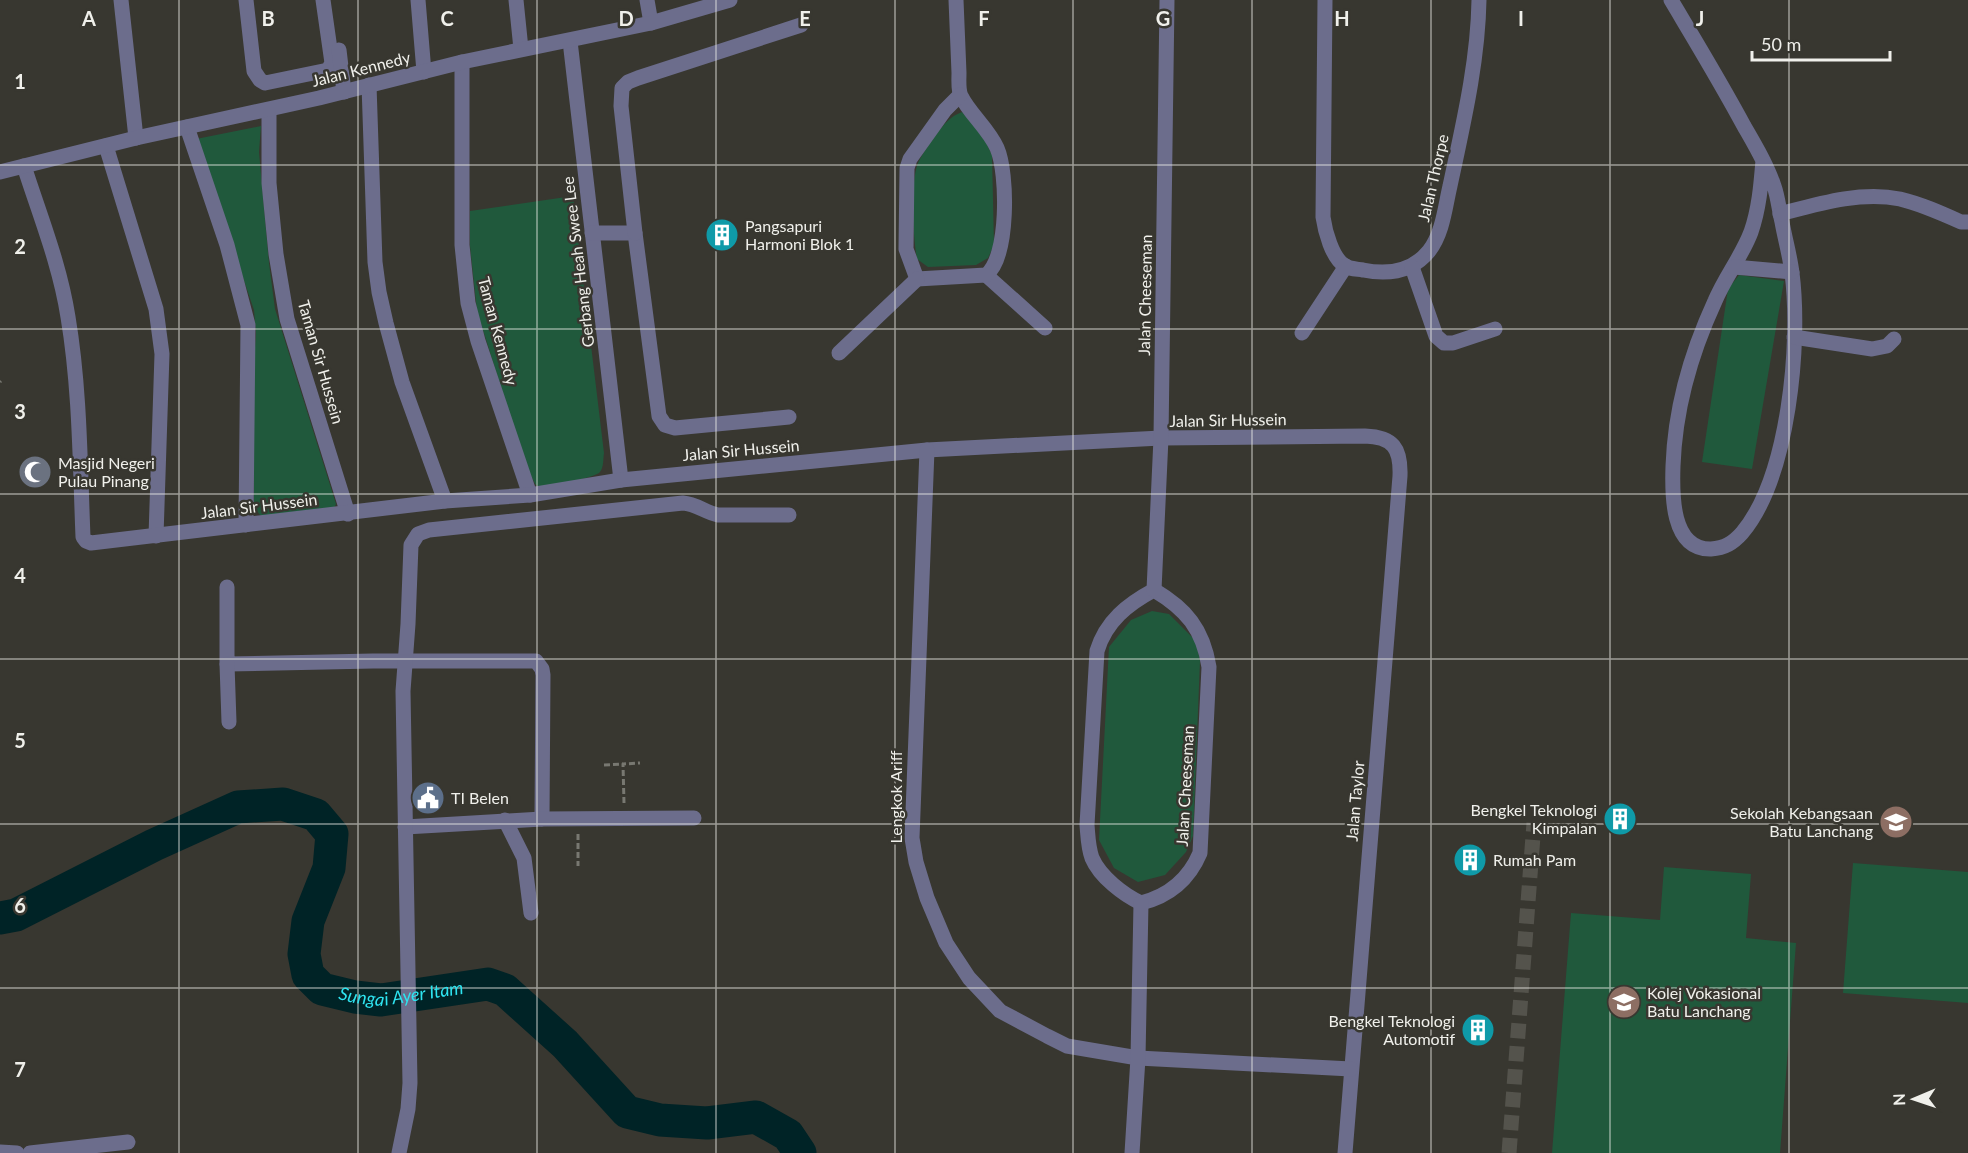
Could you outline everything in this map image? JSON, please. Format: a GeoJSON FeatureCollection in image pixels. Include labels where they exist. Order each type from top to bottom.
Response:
{"type":"FeatureCollection","features":[{"type":"Feature","properties":{"kind":"street"},"geometry":{"type":"LineString","coordinates":[[121,0],[136,138]]}},
{"type":"Feature","properties":{"kind":"street"},"geometry":{"type":"LineString","coordinates":[[246,0],[254,71],[265,83],[328,70],[331,67],[323,0]]}},
{"type":"Feature","properties":{"kind":"street"},"geometry":{"type":"LineString","coordinates":[[332,0],[344,92]]}},
{"type":"Feature","properties":{"kind":"street"},"geometry":{"type":"LineString","coordinates":[[418,0],[424,72]]}},
{"type":"Feature","properties":{"kind":"street"},"geometry":{"type":"LineString","coordinates":[[516,0],[521,49]]}},
{"type":"Feature","properties":{"kind":"street"},"geometry":{"type":"LineString","coordinates":[[647,0],[651,23]]}},
{"type":"Feature","properties":{"kind":"street","name":"Jalan Kennedy"},"geometry":{"type":"LineString","coordinates":[[0,172],[136,138],[269,110],[462,62],[651,23],[702,4],[730,0]]}},
{"type":"Feature","properties":{"kind":"street"},"geometry":{"type":"LineString","coordinates":[[839,353],[917,279],[986,275],[999,256],[1004,232],[1003,172],[1000,157],[988,131],[960,95],[956,0]]}},
{"type":"Feature","properties":{"kind":"street","name":"Jalan Cheeseman"},"geometry":{"type":"LineString","coordinates":[[1142,903],[1170,892],[1189,873],[1200,853],[1208,678],[1206,650],[1201,634],[1179,608],[1154,590],[1161,438],[1167,0]]}},
{"type":"Feature","properties":{"kind":"street"},"geometry":{"type":"LineString","coordinates":[[1325,0],[1323,217],[1328,238],[1340,261],[1346,267],[1376,273],[1395,272],[1412,267],[1436,336],[1444,343],[1453,343],[1495,329]]}},
{"type":"Feature","properties":{"kind":"street","name":"Jalan Thorpe"},"geometry":{"type":"LineString","coordinates":[[1412,267],[1430,250],[1439,235],[1462,132],[1479,26],[1479,0]]}},
{"type":"Feature","properties":{"kind":"street"},"geometry":{"type":"LineString","coordinates":[[1671,0],[1721,82],[1763,160],[1775,187],[1792,272],[1793,360],[1783,439],[1771,478],[1757,509],[1734,542],[1723,548],[1707,549],[1694,545],[1684,537],[1674,513],[1672,467],[1675,433],[1683,388],[1696,346],[1716,298],[1750,233],[1757,212],[1763,160]]}},
{"type":"Feature","properties":{"kind":"street"},"geometry":{"type":"LineString","coordinates":[[789,417],[675,428],[661,421],[635,233],[621,106],[622,88],[628,82],[801,25]]}},
{"type":"Feature","properties":{"kind":"street","name":"Gerbang Heah Swee Lee"},"geometry":{"type":"LineString","coordinates":[[570,41],[621,480]]}},
{"type":"Feature","properties":{"kind":"street","name":"Taman Kennedy"},"geometry":{"type":"LineString","coordinates":[[462,62],[462,213],[466,287],[478,341],[530,495]]}},
{"type":"Feature","properties":{"kind":"street"},"geometry":{"type":"LineString","coordinates":[[369,86],[375,262],[379,292],[402,382],[445,501]]}},
{"type":"Feature","properties":{"kind":"street"},"geometry":{"type":"LineString","coordinates":[[917,279],[906,249],[907,168],[910,159],[945,110],[960,95]]}},
{"type":"Feature","properties":{"kind":"street","name":"Taman Sir Hussein"},"geometry":{"type":"LineString","coordinates":[[269,110],[269,183],[276,254],[287,319],[348,514]]}},
{"type":"Feature","properties":{"kind":"street"},"geometry":{"type":"LineString","coordinates":[[187,127],[227,245],[248,325],[246,525]]}},
{"type":"Feature","properties":{"kind":"street"},"geometry":{"type":"LineString","coordinates":[[106,146],[156,309],[160,332],[162,377],[156,536]]}},
{"type":"Feature","properties":{"kind":"street","name":"Jalan Sir Hussein"},"geometry":{"type":"LineString","coordinates":[[24,166],[56,264],[68,316],[75,373],[83,537],[91,543],[445,501],[530,495],[621,480],[927,450],[1161,438],[1377,437],[1392,443],[1398,452]]}},
{"type":"Feature","properties":{"kind":"street"},"geometry":{"type":"LineString","coordinates":[[1780,214],[1836,200],[1864,197],[1897,198],[1921,205],[1961,222],[1968,222]]}},
{"type":"Feature","properties":{"kind":"street"},"geometry":{"type":"LineString","coordinates":[[592,233],[635,233]]}},
{"type":"Feature","properties":{"kind":"street"},"geometry":{"type":"LineString","coordinates":[[1302,333],[1346,267]]}},
{"type":"Feature","properties":{"kind":"street"},"geometry":{"type":"LineString","coordinates":[[1734,267],[1792,272]]}},
{"type":"Feature","properties":{"kind":"street"},"geometry":{"type":"LineString","coordinates":[[986,275],[1045,328]]}},
{"type":"Feature","properties":{"kind":"street"},"geometry":{"type":"LineString","coordinates":[[1794,337],[1872,348],[1887,346],[1894,339]]}},
{"type":"Feature","properties":{"kind":"street","name":"Lengkok Ariff"},"geometry":{"type":"LineString","coordinates":[[927,450],[912,838],[916,862],[927,898],[946,943],[969,978],[1000,1011],[1067,1046],[1138,1058],[1351,1069]]}},
{"type":"Feature","properties":{"kind":"street","name":"Jalan Taylor"},"geometry":{"type":"LineString","coordinates":[[1345,1153],[1399,488],[1398,452]]}},
{"type":"Feature","properties":{"kind":"street"},"geometry":{"type":"LineString","coordinates":[[399,1153],[409,1100],[403,691],[411,545],[418,534],[429,530],[683,503],[696,505],[709,513],[718,515],[789,515]]}},
{"type":"Feature","properties":{"kind":"street"},"geometry":{"type":"LineString","coordinates":[[227,587],[230,722]]}},
{"type":"Feature","properties":{"kind":"street"},"geometry":{"type":"LineString","coordinates":[[1131,1153],[1138,1058],[1142,903],[1133,899],[1104,875],[1093,860],[1088,846],[1087,825],[1097,651],[1101,639],[1119,613],[1132,602],[1154,590]]}},
{"type":"Feature","properties":{"kind":"street"},"geometry":{"type":"LineString","coordinates":[[227,664],[536,661],[543,675],[542,819]]}},
{"type":"Feature","properties":{"kind":"street"},"geometry":{"type":"LineString","coordinates":[[405,827],[505,820],[694,818]]}},
{"type":"Feature","properties":{"kind":"street"},"geometry":{"type":"LineString","coordinates":[[505,820],[524,858],[531,914]]}},
{"type":"Feature","properties":{"kind":"street"},"geometry":{"type":"LineString","coordinates":[[30,1153],[128,1142]]}},
{"type":"Feature","properties":{"kind":"street"},"geometry":{"type":"LineString","coordinates":[[0,1152],[17,1153]]}},
{"type":"Feature","properties":{"kind":"path"},"geometry":{"type":"LineString","coordinates":[[604,765],[623,764]]}},
{"type":"Feature","properties":{"kind":"path"},"geometry":{"type":"LineString","coordinates":[[578,826],[578,866]]}},
{"type":"Feature","properties":{"kind":"green space"},"geometry":{"type":"Polygon","coordinates":[[[962,112],[981,132],[992,155],[994,245],[988,258],[976,265],[928,267],[917,259],[913,225],[915,172],[922,155],[938,132],[948,120],[962,112]]]}},
{"type":"Feature","properties":{"kind":"green space"},"geometry":{"type":"Polygon","coordinates":[[[261,126],[259,152],[275,309],[336,504],[334,508],[266,518],[260,515],[254,507],[253,374],[256,334],[254,310],[196,139],[261,126]]]}},
{"type":"Feature","properties":{"kind":"green space"},"geometry":{"type":"Polygon","coordinates":[[[573,196],[604,453],[603,463],[600,472],[590,477],[540,488],[535,484],[525,463],[477,311],[470,246],[470,211],[573,196]]]}},
{"type":"Feature","properties":{"kind":"green space"},"geometry":{"type":"Polygon","coordinates":[[[1739,275],[1784,281],[1752,469],[1702,462],[1728,289],[1739,275]]]}},
{"type":"Feature","properties":{"kind":"green space"},"geometry":{"type":"Polygon","coordinates":[[[1152,611],[1169,614],[1196,641],[1200,661],[1193,836],[1186,852],[1165,875],[1138,882],[1114,868],[1099,840],[1109,647],[1131,620],[1152,611]]]}},
{"type":"Feature","properties":{"kind":"green space"},"geometry":{"type":"Polygon","coordinates":[[[1853,863],[1968,872],[1968,1003],[1843,993],[1853,863]]]}},
{"type":"Feature","properties":{"kind":"green space"},"geometry":{"type":"Polygon","coordinates":[[[1664,867],[1751,874],[1746,938],[1796,943],[1780,1153],[1552,1153],[1571,913],[1660,920],[1664,867]]]}},
{"type":"Feature","properties":{"kind":"waterway","name":"Sungai Ayer Itam"},"geometry":{"type":"LineString","coordinates":[[0,918],[16,915],[154,845],[238,807],[283,804],[316,815],[332,834],[329,868],[308,921],[304,954],[308,975],[322,989],[355,997],[381,1000],[488,984],[505,990],[565,1044],[627,1112],[660,1120],[707,1123],[756,1117],[788,1135],[800,1153]]}},
{"type":"Feature","properties":{"kind":"tunnel"},"geometry":{"type":"LineString","coordinates":[[1509,1153],[1534,823]]}},
{"type":"Feature","properties":{"kind":"place","name":"Pangsapuri Harmoni Blok 1"},"geometry":{"type":"Point","coordinates":[722,235]}},
{"type":"Feature","properties":{"kind":"place","name":"Masjid Negeri Pulau Pinang"},"geometry":{"type":"Point","coordinates":[35,472]}},
{"type":"Feature","properties":{"kind":"place","name":"TI Belen"},"geometry":{"type":"Point","coordinates":[428,798]}},
{"type":"Feature","properties":{"kind":"place","name":"Bengkel Teknologi Kimpalan"},"geometry":{"type":"Point","coordinates":[1620,819]}},
{"type":"Feature","properties":{"kind":"place","name":"Sekolah Kebangsaan Batu Lanchang"},"geometry":{"type":"Point","coordinates":[1896,822]}},
{"type":"Feature","properties":{"kind":"place","name":"Rumah Pam"},"geometry":{"type":"Point","coordinates":[1470,860]}},
{"type":"Feature","properties":{"kind":"place","name":"Kolej Vokasional Batu Lanchang"},"geometry":{"type":"Point","coordinates":[1624,1002]}},
{"type":"Feature","properties":{"kind":"place","name":"Bengkel Teknologi Automotif"},"geometry":{"type":"Point","coordinates":[1478,1030]}}]}
